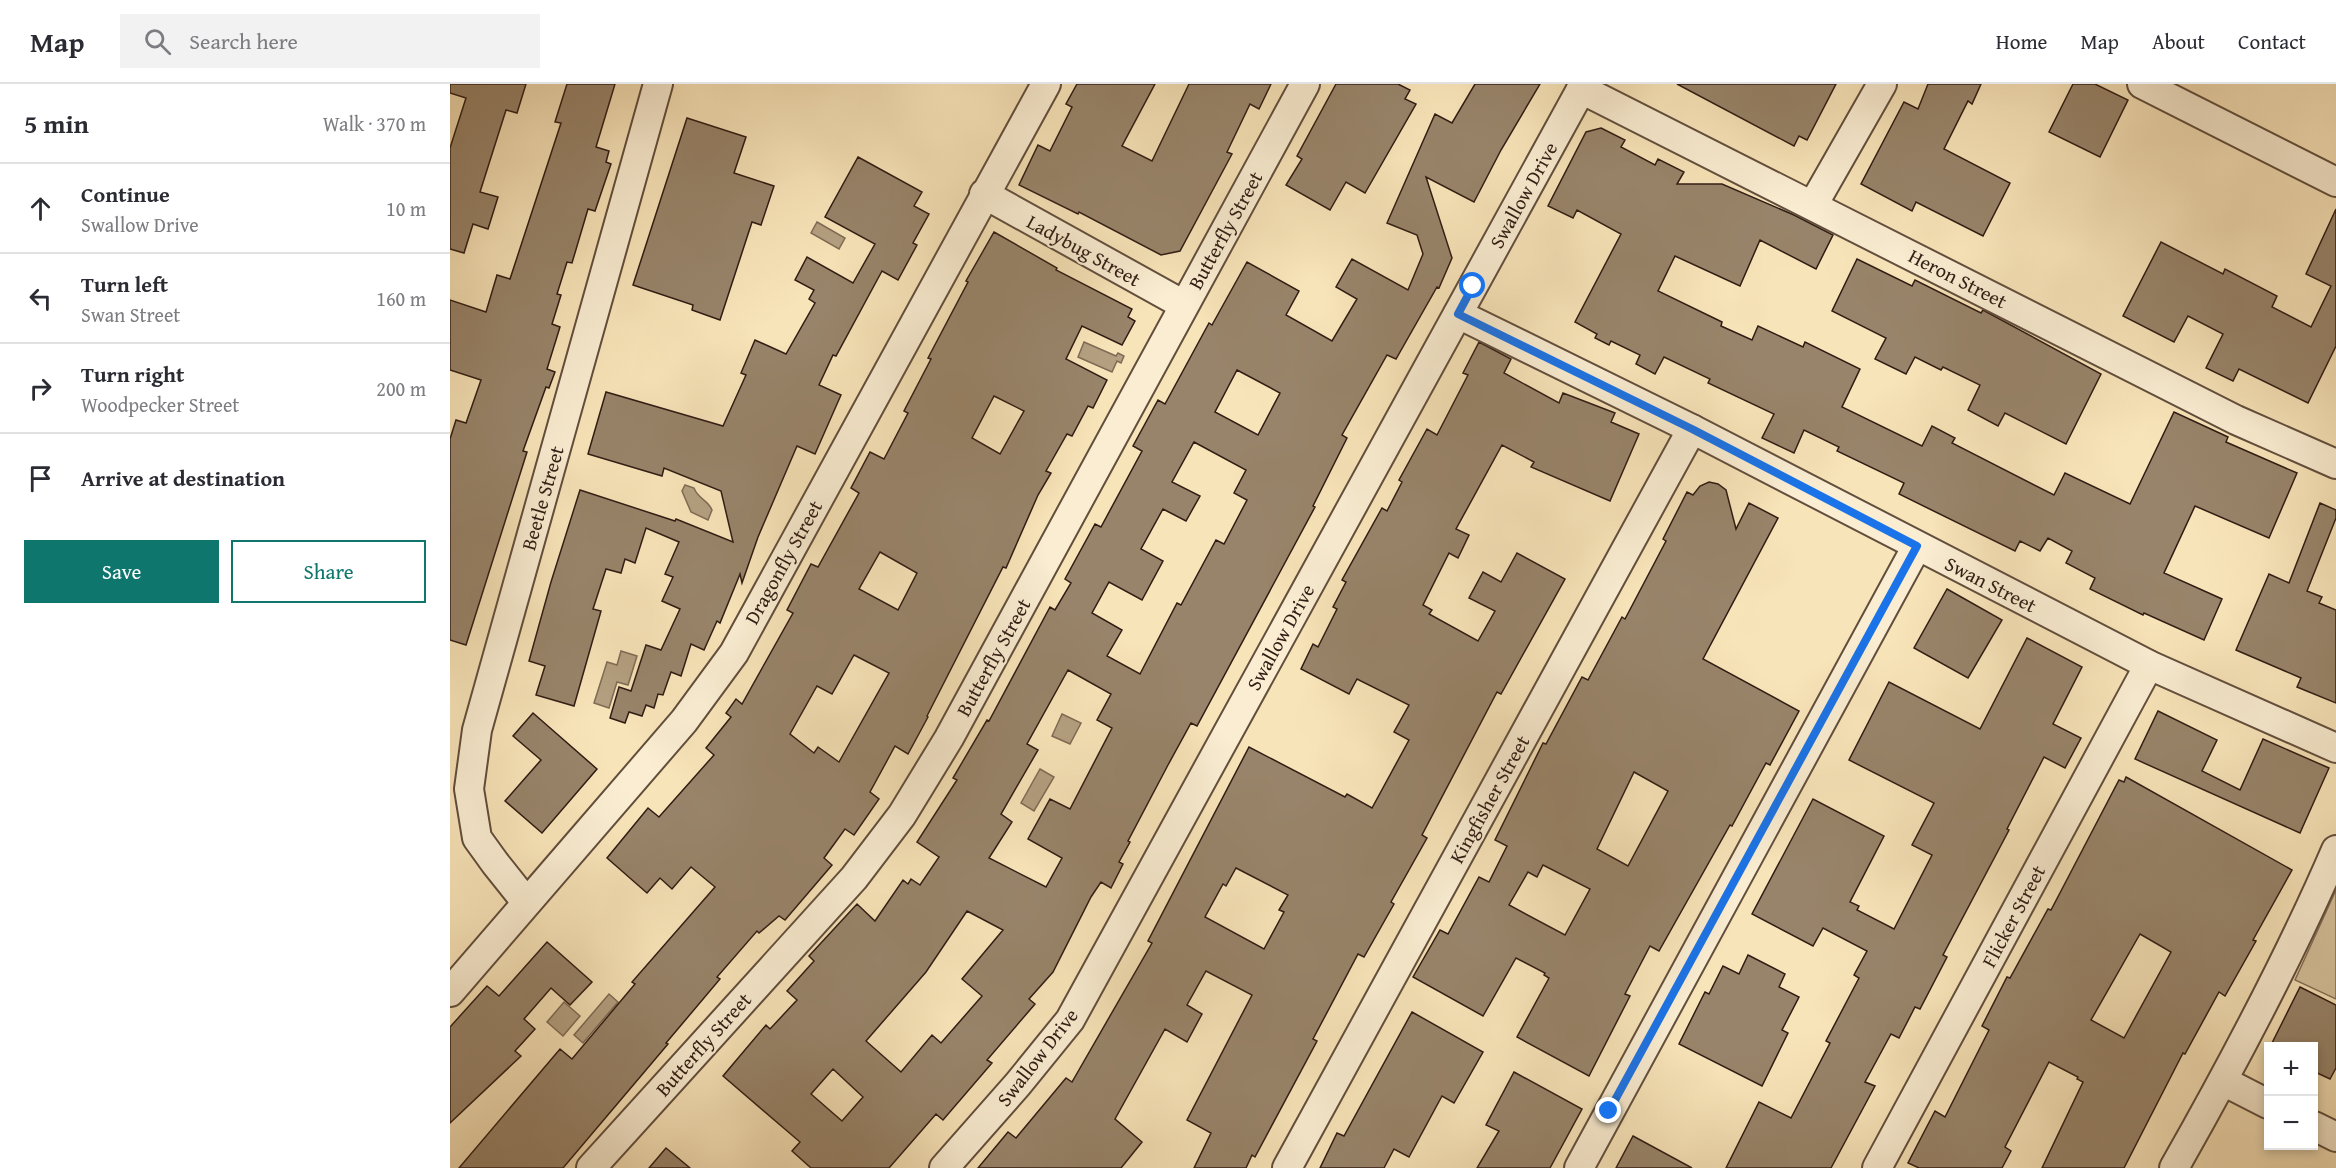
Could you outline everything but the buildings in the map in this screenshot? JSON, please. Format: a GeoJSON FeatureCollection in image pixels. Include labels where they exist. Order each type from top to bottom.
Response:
{"type":"FeatureCollection","features":[{"type":"Feature","properties":{"kind":"street","name":"Beetle Street"},"geometry":{"type":"LineString","coordinates":[[526,902],[477,838],[469,789],[477,730],[658,84]]}},
{"type":"Feature","properties":{"kind":"street","name":"Dragonfly Street"},"geometry":{"type":"LineString","coordinates":[[450,992],[684,721],[734,653],[1046,84]]}},
{"type":"Feature","properties":{"kind":"street","name":"Butterfly Street"},"geometry":{"type":"LineString","coordinates":[[591,1168],[854,878],[902,815],[949,738],[1305,84]]}},
{"type":"Feature","properties":{"kind":"street"},"geometry":{"type":"LineString","coordinates":[[1813,205],[1882,84]]}},
{"type":"Feature","properties":{"kind":"street"},"geometry":{"type":"LineString","coordinates":[[2142,84],[2336,183]]}},
{"type":"Feature","properties":{"kind":"street","name":"Heron Street"},"geometry":{"type":"LineString","coordinates":[[1583,86],[2236,420],[2336,464]]}},
{"type":"Feature","properties":{"kind":"street","name":"Swallow Drive"},"geometry":{"type":"LineString","coordinates":[[944,1168],[1018,1084],[1070,1020],[1583,86]]}},
{"type":"Feature","properties":{"kind":"street","name":"Ladybug Street"},"geometry":{"type":"LineString","coordinates":[[984,195],[1184,306]]}},
{"type":"Feature","properties":{"kind":"street","name":"Swan Street"},"geometry":{"type":"LineString","coordinates":[[1458,314],[1692,429],[2149,665],[2336,748]]}},
{"type":"Feature","properties":{"kind":"street","name":"Kingfisher Street"},"geometry":{"type":"LineString","coordinates":[[1287,1168],[1692,429]]}},
{"type":"Feature","properties":{"kind":"street"},"geometry":{"type":"LineString","coordinates":[[1580,1168],[1917,546]]}},
{"type":"Feature","properties":{"kind":"street","name":"Flicker Street"},"geometry":{"type":"LineString","coordinates":[[1877,1168],[2149,665]]}},
{"type":"Feature","properties":{"kind":"street"},"geometry":{"type":"LineString","coordinates":[[2174,1168],[2223,1081],[2307,916],[2336,850]]}},
{"type":"Feature","properties":{"kind":"street"},"geometry":{"type":"LineString","coordinates":[[2223,1081],[2264,1102]]}},
{"type":"Feature","properties":{"kind":"street"},"geometry":{"type":"LineString","coordinates":[[2318,1128],[2336,1137]]}},
{"type":"Feature","properties":{"kind":"shaded area"},"geometry":{"type":"Polygon","coordinates":[[[817,222],[845,238],[839,249],[811,233],[817,222]]]}},
{"type":"Feature","properties":{"kind":"shaded area"},"geometry":{"type":"Polygon","coordinates":[[[1084,342],[1116,356],[1118,353],[1124,356],[1121,363],[1117,361],[1112,372],[1078,357],[1084,342]]]}},
{"type":"Feature","properties":{"kind":"shaded area"},"geometry":{"type":"Polygon","coordinates":[[[685,485],[694,488],[712,510],[708,520],[691,512],[682,491],[685,485]]]}},
{"type":"Feature","properties":{"kind":"shaded area"},"geometry":{"type":"Polygon","coordinates":[[[621,651],[637,656],[628,685],[617,682],[609,708],[594,703],[607,662],[617,665],[621,651]]]}},
{"type":"Feature","properties":{"kind":"shaded area"},"geometry":{"type":"Polygon","coordinates":[[[1062,714],[1081,723],[1070,744],[1052,736],[1062,714]]]}},
{"type":"Feature","properties":{"kind":"shaded area"},"geometry":{"type":"Polygon","coordinates":[[[1040,769],[1054,777],[1034,811],[1021,803],[1040,769]]]}},
{"type":"Feature","properties":{"kind":"shaded area"},"geometry":{"type":"Polygon","coordinates":[[[2336,890],[2336,999],[2295,980],[2336,890]]]}},
{"type":"Feature","properties":{"kind":"shaded area"},"geometry":{"type":"Polygon","coordinates":[[[609,994],[618,1002],[583,1043],[574,1035],[609,994]]]}},
{"type":"Feature","properties":{"kind":"shaded area"},"geometry":{"type":"Polygon","coordinates":[[[564,1002],[580,1016],[563,1036],[547,1022],[564,1002]]]}},
{"type":"Feature","properties":{"kind":"route"},"geometry":{"type":"LineString","coordinates":[[1473,286],[1458,314],[1692,429],[1917,546],[1609,1111]]}}]}
